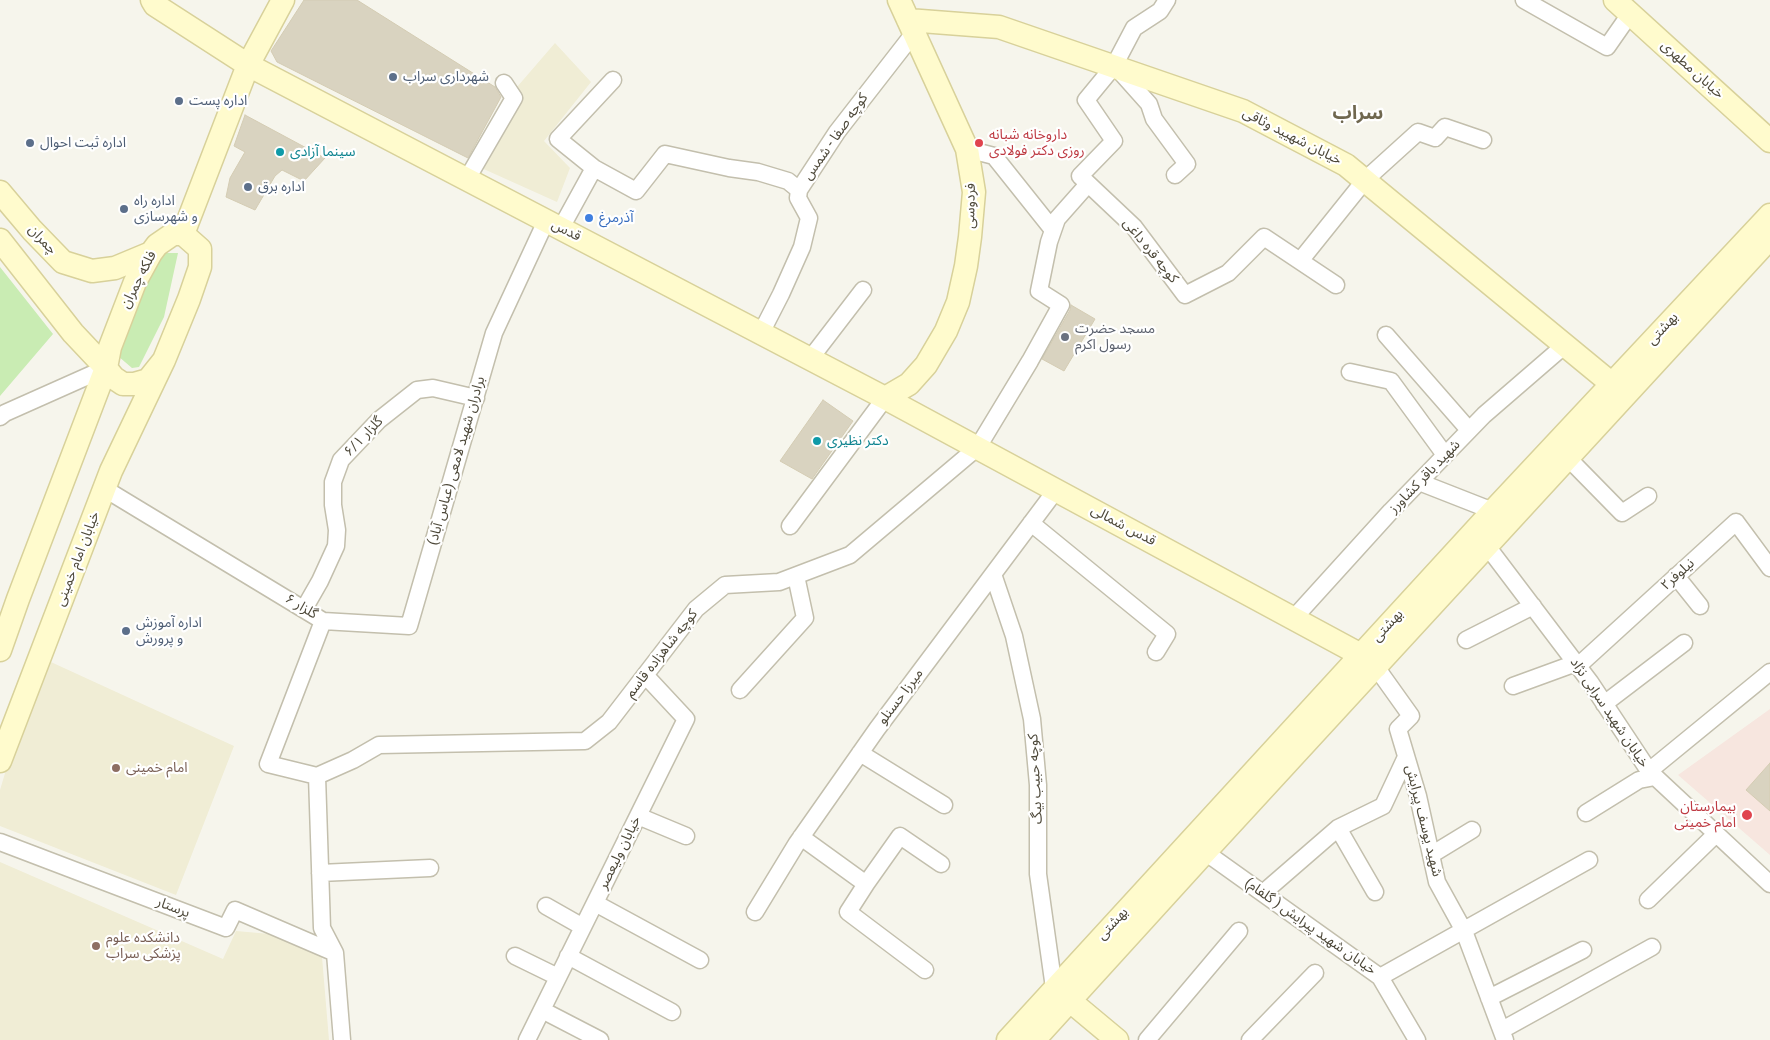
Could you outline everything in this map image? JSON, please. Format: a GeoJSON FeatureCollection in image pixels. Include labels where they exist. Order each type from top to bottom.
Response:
{"type":"FeatureCollection","features":[{"type":"Feature","properties":{"kind":"main road","name":"قدس"},"geometry":{"type":"LineString","coordinates":[[152,0],[155,5],[248,64],[885,398]]}},
{"type":"Feature","properties":{"kind":"main road"},"geometry":{"type":"LineString","coordinates":[[0,240],[73,333],[114,378],[123,384],[134,384],[148,380],[164,360],[200,267],[200,249],[183,234],[248,64],[283,0]]}},
{"type":"Feature","properties":{"kind":"main road","name":"خیابان مطهری"},"geometry":{"type":"LineString","coordinates":[[1625,6],[1770,141]]}},
{"type":"Feature","properties":{"kind":"main road","name":"خیابان شهیید وثاقی"},"geometry":{"type":"LineString","coordinates":[[907,18],[999,27],[1243,111],[1346,165],[1612,384]]}},
{"type":"Feature","properties":{"kind":"main road","name":"فردوسی"},"geometry":{"type":"LineString","coordinates":[[885,398],[909,384],[926,365],[946,331],[958,302],[966,266],[974,192],[967,150],[907,18]]}},
{"type":"Feature","properties":{"kind":"main road","name":"چمران"},"geometry":{"type":"LineString","coordinates":[[0,192],[32,230],[63,262],[92,271],[115,268],[151,253]]}},
{"type":"Feature","properties":{"kind":"main road","name":"بهشتی"},"geometry":{"type":"LineString","coordinates":[[1008,1040],[1061,994],[1205,852],[1493,511],[1770,215]]}},
{"type":"Feature","properties":{"kind":"main road","name":"فلکه چمران"},"geometry":{"type":"LineString","coordinates":[[106,368],[110,347],[123,310],[135,282],[151,253],[157,245],[173,234],[183,234]]}},
{"type":"Feature","properties":{"kind":"main road","name":"بهشتی"},"geometry":{"type":"LineString","coordinates":[[1034,1040],[1061,994],[1368,661],[1487,546],[1770,238]]}},
{"type":"Feature","properties":{"kind":"main road","name":"خیابان امام خمینی"},"geometry":{"type":"LineString","coordinates":[[0,761],[104,489],[164,360]]}},
{"type":"Feature","properties":{"kind":"main road"},"geometry":{"type":"LineString","coordinates":[[0,650],[106,368]]}},
{"type":"Feature","properties":{"kind":"main road","name":"قدس شمالی"},"geometry":{"type":"LineString","coordinates":[[885,398],[1294,618],[1368,661]]}},
{"type":"Feature","properties":{"kind":"main road"},"geometry":{"type":"LineString","coordinates":[[1061,994],[1117,1040]]}},
{"type":"Feature","properties":{"kind":"street"},"geometry":{"type":"LineString","coordinates":[[1053,230],[1057,219],[1088,184],[1080,176],[1114,141],[1086,100],[1114,66],[1134,28],[1160,11],[1167,0]]}},
{"type":"Feature","properties":{"kind":"street"},"geometry":{"type":"LineString","coordinates":[[1524,0],[1607,47],[1625,6]]}},
{"type":"Feature","properties":{"kind":"street","name":"کوچه صفا - شمس"},"geometry":{"type":"LineString","coordinates":[[761,332],[781,294],[802,247],[809,218],[798,198],[799,190],[838,132],[907,18]]}},
{"type":"Feature","properties":{"kind":"street"},"geometry":{"type":"LineString","coordinates":[[1114,66],[1149,104],[1154,120],[1187,164],[1175,175]]}},
{"type":"Feature","properties":{"kind":"street"},"geometry":{"type":"LineString","coordinates":[[613,80],[558,139],[594,168],[636,192],[665,154],[758,172],[788,181],[799,190]]}},
{"type":"Feature","properties":{"kind":"street"},"geometry":{"type":"LineString","coordinates":[[467,179],[514,98],[504,83]]}},
{"type":"Feature","properties":{"kind":"street"},"geometry":{"type":"LineString","coordinates":[[1336,285],[1300,260],[1365,180],[1418,132],[1435,138],[1445,127],[1483,140]]}},
{"type":"Feature","properties":{"kind":"street"},"geometry":{"type":"LineString","coordinates":[[967,150],[994,156],[1053,230]]}},
{"type":"Feature","properties":{"kind":"street","name":"برادران شهید لامعی (عباس آباد)"},"geometry":{"type":"LineString","coordinates":[[323,621],[409,626],[494,333],[554,224],[594,168]]}},
{"type":"Feature","properties":{"kind":"street","name":"کوچه قره داغی"},"geometry":{"type":"LineString","coordinates":[[1088,184],[1134,228],[1185,295],[1228,273],[1264,238],[1300,260]]}},
{"type":"Feature","properties":{"kind":"street","name":"کوچه شاهزاده قاسم"},"geometry":{"type":"LineString","coordinates":[[317,776],[353,760],[379,745],[586,741],[609,722],[696,609],[725,585],[779,582],[850,555],[978,447],[1061,305],[1039,291],[1053,230]]}},
{"type":"Feature","properties":{"kind":"street"},"geometry":{"type":"LineString","coordinates":[[810,359],[863,290]]}},
{"type":"Feature","properties":{"kind":"street"},"geometry":{"type":"LineString","coordinates":[[1386,335],[1469,430]]}},
{"type":"Feature","properties":{"kind":"street","name":"شهید باقر کشاورز"},"geometry":{"type":"LineString","coordinates":[[1294,618],[1469,430],[1565,345]]}},
{"type":"Feature","properties":{"kind":"street"},"geometry":{"type":"LineString","coordinates":[[0,418],[5,413],[106,368]]}},
{"type":"Feature","properties":{"kind":"street"},"geometry":{"type":"LineString","coordinates":[[1350,372],[1391,381],[1445,455]]}},
{"type":"Feature","properties":{"kind":"street","name":"گلزار ۶/۱"},"geometry":{"type":"LineString","coordinates":[[304,609],[336,546],[337,530],[333,505],[333,482],[341,460],[378,420],[417,390],[433,388],[476,398]]}},
{"type":"Feature","properties":{"kind":"street"},"geometry":{"type":"LineString","coordinates":[[790,526],[885,398]]}},
{"type":"Feature","properties":{"kind":"street"},"geometry":{"type":"LineString","coordinates":[[1568,458],[1622,513],[1648,496]]}},
{"type":"Feature","properties":{"kind":"street"},"geometry":{"type":"LineString","coordinates":[[1420,482],[1493,511]]}},
{"type":"Feature","properties":{"kind":"street","name":"گلزار ۶"},"geometry":{"type":"LineString","coordinates":[[104,489],[323,621],[268,764],[317,776]]}},
{"type":"Feature","properties":{"kind":"street","name":"میرزا حسنلو"},"geometry":{"type":"LineString","coordinates":[[755,912],[801,838],[860,753],[1056,490]]}},
{"type":"Feature","properties":{"kind":"street","name":"نیلوفر۲"},"geometry":{"type":"LineString","coordinates":[[1576,665],[1736,522],[1770,568]]}},
{"type":"Feature","properties":{"kind":"street"},"geometry":{"type":"LineString","coordinates":[[1031,523],[1168,634],[1156,652]]}},
{"type":"Feature","properties":{"kind":"street","name":"خیابان شهید سرابی نژاد"},"geometry":{"type":"LineString","coordinates":[[1487,546],[1576,665],[1652,774],[1770,884]]}},
{"type":"Feature","properties":{"kind":"street","name":"کوچه حبیب بیگ"},"geometry":{"type":"LineString","coordinates":[[993,574],[1014,636],[1032,719],[1038,785],[1038,874],[1061,994]]}},
{"type":"Feature","properties":{"kind":"street"},"geometry":{"type":"LineString","coordinates":[[740,690],[805,618],[796,576]]}},
{"type":"Feature","properties":{"kind":"street"},"geometry":{"type":"LineString","coordinates":[[1676,576],[1700,606]]}},
{"type":"Feature","properties":{"kind":"street"},"geometry":{"type":"LineString","coordinates":[[1466,640],[1533,606]]}},
{"type":"Feature","properties":{"kind":"street"},"geometry":{"type":"LineString","coordinates":[[1604,704],[1684,643]]}},
{"type":"Feature","properties":{"kind":"street","name":"شهید یوسف پیرایش"},"geometry":{"type":"LineString","coordinates":[[1368,661],[1411,716],[1398,729],[1418,796],[1437,882],[1464,931],[1503,1035]]}},
{"type":"Feature","properties":{"kind":"street"},"geometry":{"type":"LineString","coordinates":[[1513,686],[1576,665]]}},
{"type":"Feature","properties":{"kind":"street"},"geometry":{"type":"LineString","coordinates":[[1586,813],[1652,774],[1770,672]]}},
{"type":"Feature","properties":{"kind":"street","name":"خیابان ولیعصر"},"geometry":{"type":"LineString","coordinates":[[527,1040],[686,719],[645,675]]}},
{"type":"Feature","properties":{"kind":"street"},"geometry":{"type":"LineString","coordinates":[[860,753],[944,805]]}},
{"type":"Feature","properties":{"kind":"street"},"geometry":{"type":"LineString","coordinates":[[1263,893],[1338,828],[1383,806],[1406,757]]}},
{"type":"Feature","properties":{"kind":"street"},"geometry":{"type":"LineString","coordinates":[[317,776],[322,928],[335,953],[342,1040]]}},
{"type":"Feature","properties":{"kind":"street"},"geometry":{"type":"LineString","coordinates":[[638,816],[686,836]]}},
{"type":"Feature","properties":{"kind":"street"},"geometry":{"type":"LineString","coordinates":[[1338,828],[1375,892]]}},
{"type":"Feature","properties":{"kind":"street"},"geometry":{"type":"LineString","coordinates":[[1431,855],[1472,830]]}},
{"type":"Feature","properties":{"kind":"street"},"geometry":{"type":"LineString","coordinates":[[1648,900],[1716,834]]}},
{"type":"Feature","properties":{"kind":"street"},"geometry":{"type":"LineString","coordinates":[[925,970],[848,912],[900,836],[941,864]]}},
{"type":"Feature","properties":{"kind":"street"},"geometry":{"type":"LineString","coordinates":[[801,838],[866,884]]}},
{"type":"Feature","properties":{"kind":"street","name":"پرستار"},"geometry":{"type":"LineString","coordinates":[[0,842],[226,928],[235,910],[335,953]]}},
{"type":"Feature","properties":{"kind":"street","name":"خیابان شهید پیرایش ( گلفام)"},"geometry":{"type":"LineString","coordinates":[[1205,852],[1380,977],[1417,1040]]}},
{"type":"Feature","properties":{"kind":"street"},"geometry":{"type":"LineString","coordinates":[[1380,977],[1589,860]]}},
{"type":"Feature","properties":{"kind":"street"},"geometry":{"type":"LineString","coordinates":[[320,873],[430,868]]}},
{"type":"Feature","properties":{"kind":"street"},"geometry":{"type":"LineString","coordinates":[[595,903],[700,960]]}},
{"type":"Feature","properties":{"kind":"street"},"geometry":{"type":"LineString","coordinates":[[546,906],[583,927]]}},
{"type":"Feature","properties":{"kind":"street"},"geometry":{"type":"LineString","coordinates":[[1147,1040],[1239,931]]}},
{"type":"Feature","properties":{"kind":"street"},"geometry":{"type":"LineString","coordinates":[[1503,1035],[1652,947]]}},
{"type":"Feature","properties":{"kind":"street"},"geometry":{"type":"LineString","coordinates":[[1489,998],[1583,950]]}},
{"type":"Feature","properties":{"kind":"street"},"geometry":{"type":"LineString","coordinates":[[515,956],[558,977]]}},
{"type":"Feature","properties":{"kind":"street"},"geometry":{"type":"LineString","coordinates":[[568,956],[672,1012]]}},
{"type":"Feature","properties":{"kind":"street"},"geometry":{"type":"LineString","coordinates":[[1250,1040],[1315,972]]}},
{"type":"Feature","properties":{"kind":"street"},"geometry":{"type":"LineString","coordinates":[[542,1010],[600,1040]]}},
{"type":"Feature","properties":{"kind":"shaded area"},"geometry":{"type":"Polygon","coordinates":[[[555,43],[591,82],[544,141],[570,168],[557,202],[477,166],[523,97],[517,87],[555,43]]]}},
{"type":"Feature","properties":{"kind":"shaded area","name":"امام خمینی"},"geometry":{"type":"Polygon","coordinates":[[[40,657],[234,746],[176,895],[0,826],[0,790],[40,657]]]}},
{"type":"Feature","properties":{"kind":"shaded area","name":"بیمارستان امام خمینی"},"geometry":{"type":"Polygon","coordinates":[[[1770,709],[1770,855],[1678,775],[1770,709]]]}},
{"type":"Feature","properties":{"kind":"shaded area","name":"دانشکده علوم پزشکی سراب"},"geometry":{"type":"Polygon","coordinates":[[[0,862],[223,959],[236,931],[270,934],[322,957],[329,1040],[0,1040],[0,862]]]}},
{"type":"Feature","properties":{"kind":"green space"},"geometry":{"type":"Polygon","coordinates":[[[159,253],[178,253],[164,317],[139,367],[132,368],[118,356],[133,312],[159,253]]]}},
{"type":"Feature","properties":{"kind":"green space"},"geometry":{"type":"Polygon","coordinates":[[[0,267],[53,334],[0,396],[0,267]]]}},
{"type":"Feature","properties":{"kind":"building","name":"شهرداری سراب"},"geometry":{"type":"Polygon","coordinates":[[[304,0],[357,0],[495,87],[501,97],[468,158],[277,62],[271,51],[304,0]]]}},
{"type":"Feature","properties":{"kind":"building"},"geometry":{"type":"Polygon","coordinates":[[[245,115],[325,158],[304,181],[282,170],[275,176],[255,210],[226,197],[230,178],[245,152],[234,146],[245,115]]]}},
{"type":"Feature","properties":{"kind":"building","name":"مسجد حضرت رسول اکرم"},"geometry":{"type":"Polygon","coordinates":[[[1071,305],[1095,319],[1064,371],[1042,359],[1071,305]]]}},
{"type":"Feature","properties":{"kind":"building","name":"دکتر نظیری"},"geometry":{"type":"Polygon","coordinates":[[[823,400],[853,421],[812,479],[780,461],[823,400]]]}},
{"type":"Feature","properties":{"kind":"building"},"geometry":{"type":"Polygon","coordinates":[[[1770,763],[1770,811],[1746,790],[1770,763]]]}},
{"type":"Feature","properties":{"kind":"place","name":"شهرداری سراب"},"geometry":{"type":"Point","coordinates":[393,77]}},
{"type":"Feature","properties":{"kind":"place","name":"اداره پست"},"geometry":{"type":"Point","coordinates":[179,101]}},
{"type":"Feature","properties":{"kind":"place","name":"اداره ثبت احوال"},"geometry":{"type":"Point","coordinates":[30,143]}},
{"type":"Feature","properties":{"kind":"place","name":"داروخانه شبانه روزی دکتر فولادی"},"geometry":{"type":"Point","coordinates":[979,143]}},
{"type":"Feature","properties":{"kind":"place","name":"سینما آزادی"},"geometry":{"type":"Point","coordinates":[280,152]}},
{"type":"Feature","properties":{"kind":"place","name":"اداره برق"},"geometry":{"type":"Point","coordinates":[248,187]}},
{"type":"Feature","properties":{"kind":"place","name":"اداره راه و شهرسازی"},"geometry":{"type":"Point","coordinates":[124,209]}},
{"type":"Feature","properties":{"kind":"place","name":"آذرمرغ"},"geometry":{"type":"Point","coordinates":[589,218]}},
{"type":"Feature","properties":{"kind":"place","name":"مسجد حضرت رسول اکرم"},"geometry":{"type":"Point","coordinates":[1065,337]}},
{"type":"Feature","properties":{"kind":"place","name":"دکتر نظیری"},"geometry":{"type":"Point","coordinates":[817,441]}},
{"type":"Feature","properties":{"kind":"place","name":"اداره آموزش و پرورش"},"geometry":{"type":"Point","coordinates":[126,631]}},
{"type":"Feature","properties":{"kind":"place","name":"امام خمینی"},"geometry":{"type":"Point","coordinates":[116,768]}},
{"type":"Feature","properties":{"kind":"place","name":"بیمارستان امام خمینی"},"geometry":{"type":"Point","coordinates":[1747,815]}},
{"type":"Feature","properties":{"kind":"place","name":"دانشکده علوم پزشکی سراب"},"geometry":{"type":"Point","coordinates":[96,946]}},
{"type":"Feature","properties":{"kind":"district","name":"سراب"},"geometry":{"type":"Point","coordinates":[1358,114]}}]}
